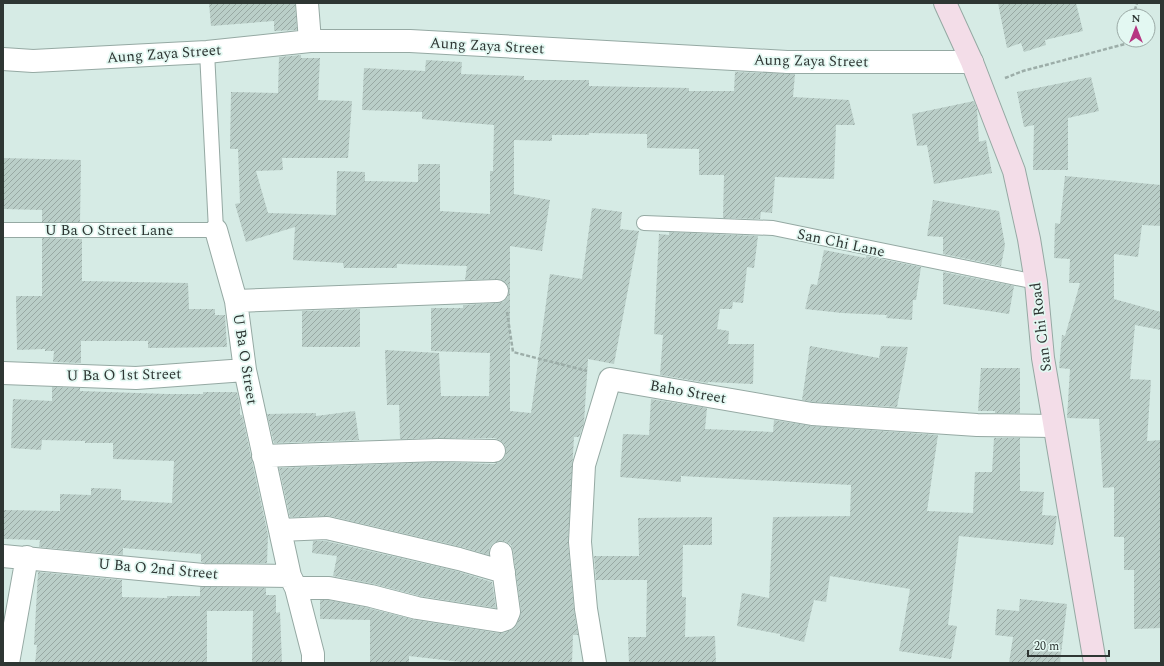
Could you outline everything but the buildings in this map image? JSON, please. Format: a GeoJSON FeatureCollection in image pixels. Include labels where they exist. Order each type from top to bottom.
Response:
{"type":"FeatureCollection","features":[{"type":"Feature","properties":{"kind":"street"},"geometry":{"type":"LineString","coordinates":[[307,3],[310,41]]}},
{"type":"Feature","properties":{"kind":"street","name":"San Chi Road"},"geometry":{"type":"LineString","coordinates":[[945,3],[972,62],[1014,171],[1029,240],[1036,282],[1043,358],[1096,663]]}},
{"type":"Feature","properties":{"kind":"street","name":"Aung Zaya Street"},"geometry":{"type":"LineString","coordinates":[[3,59],[33,62],[207,52],[310,41],[410,41],[787,62],[972,62]]}},
{"type":"Feature","properties":{"kind":"street","name":"U Ba O Street"},"geometry":{"type":"LineString","coordinates":[[216,230],[236,301],[245,370],[263,456],[293,582],[313,654],[313,663]]}},
{"type":"Feature","properties":{"kind":"street"},"geometry":{"type":"LineString","coordinates":[[236,301],[497,291]]}},
{"type":"Feature","properties":{"kind":"street","name":"U Ba O 1st Street"},"geometry":{"type":"LineString","coordinates":[[3,374],[136,378],[245,370]]}},
{"type":"Feature","properties":{"kind":"street"},"geometry":{"type":"LineString","coordinates":[[595,663],[586,609],[580,542],[584,465],[610,379]]}},
{"type":"Feature","properties":{"kind":"street","name":"Baho Street"},"geometry":{"type":"LineString","coordinates":[[610,379],[812,414],[977,425],[1054,426]]}},
{"type":"Feature","properties":{"kind":"street"},"geometry":{"type":"LineString","coordinates":[[263,456],[494,450]]}},
{"type":"Feature","properties":{"kind":"street","name":"U Ba O 2nd Street"},"geometry":{"type":"LineString","coordinates":[[3,556],[293,582],[371,596],[417,608],[500,621],[506,619],[509,612],[502,562],[452,557],[327,528],[280,530]]}},
{"type":"Feature","properties":{"kind":"street"},"geometry":{"type":"LineString","coordinates":[[8,663],[27,557]]}},
{"type":"Feature","properties":{"kind":"lane","name":"U Ba O Street"},"geometry":{"type":"LineString","coordinates":[[207,52],[216,230]]}},
{"type":"Feature","properties":{"kind":"lane","name":"San Chi Lane"},"geometry":{"type":"LineString","coordinates":[[644,222],[772,228],[1036,282]]}},
{"type":"Feature","properties":{"kind":"lane","name":"U Ba O Street Lane"},"geometry":{"type":"LineString","coordinates":[[3,230],[216,230]]}},
{"type":"Feature","properties":{"kind":"path"},"geometry":{"type":"LineString","coordinates":[[982,87],[1023,71],[1116,46]]}},
{"type":"Feature","properties":{"kind":"path"},"geometry":{"type":"LineString","coordinates":[[497,291],[506,303],[512,352],[594,373],[610,379]]}}]}
